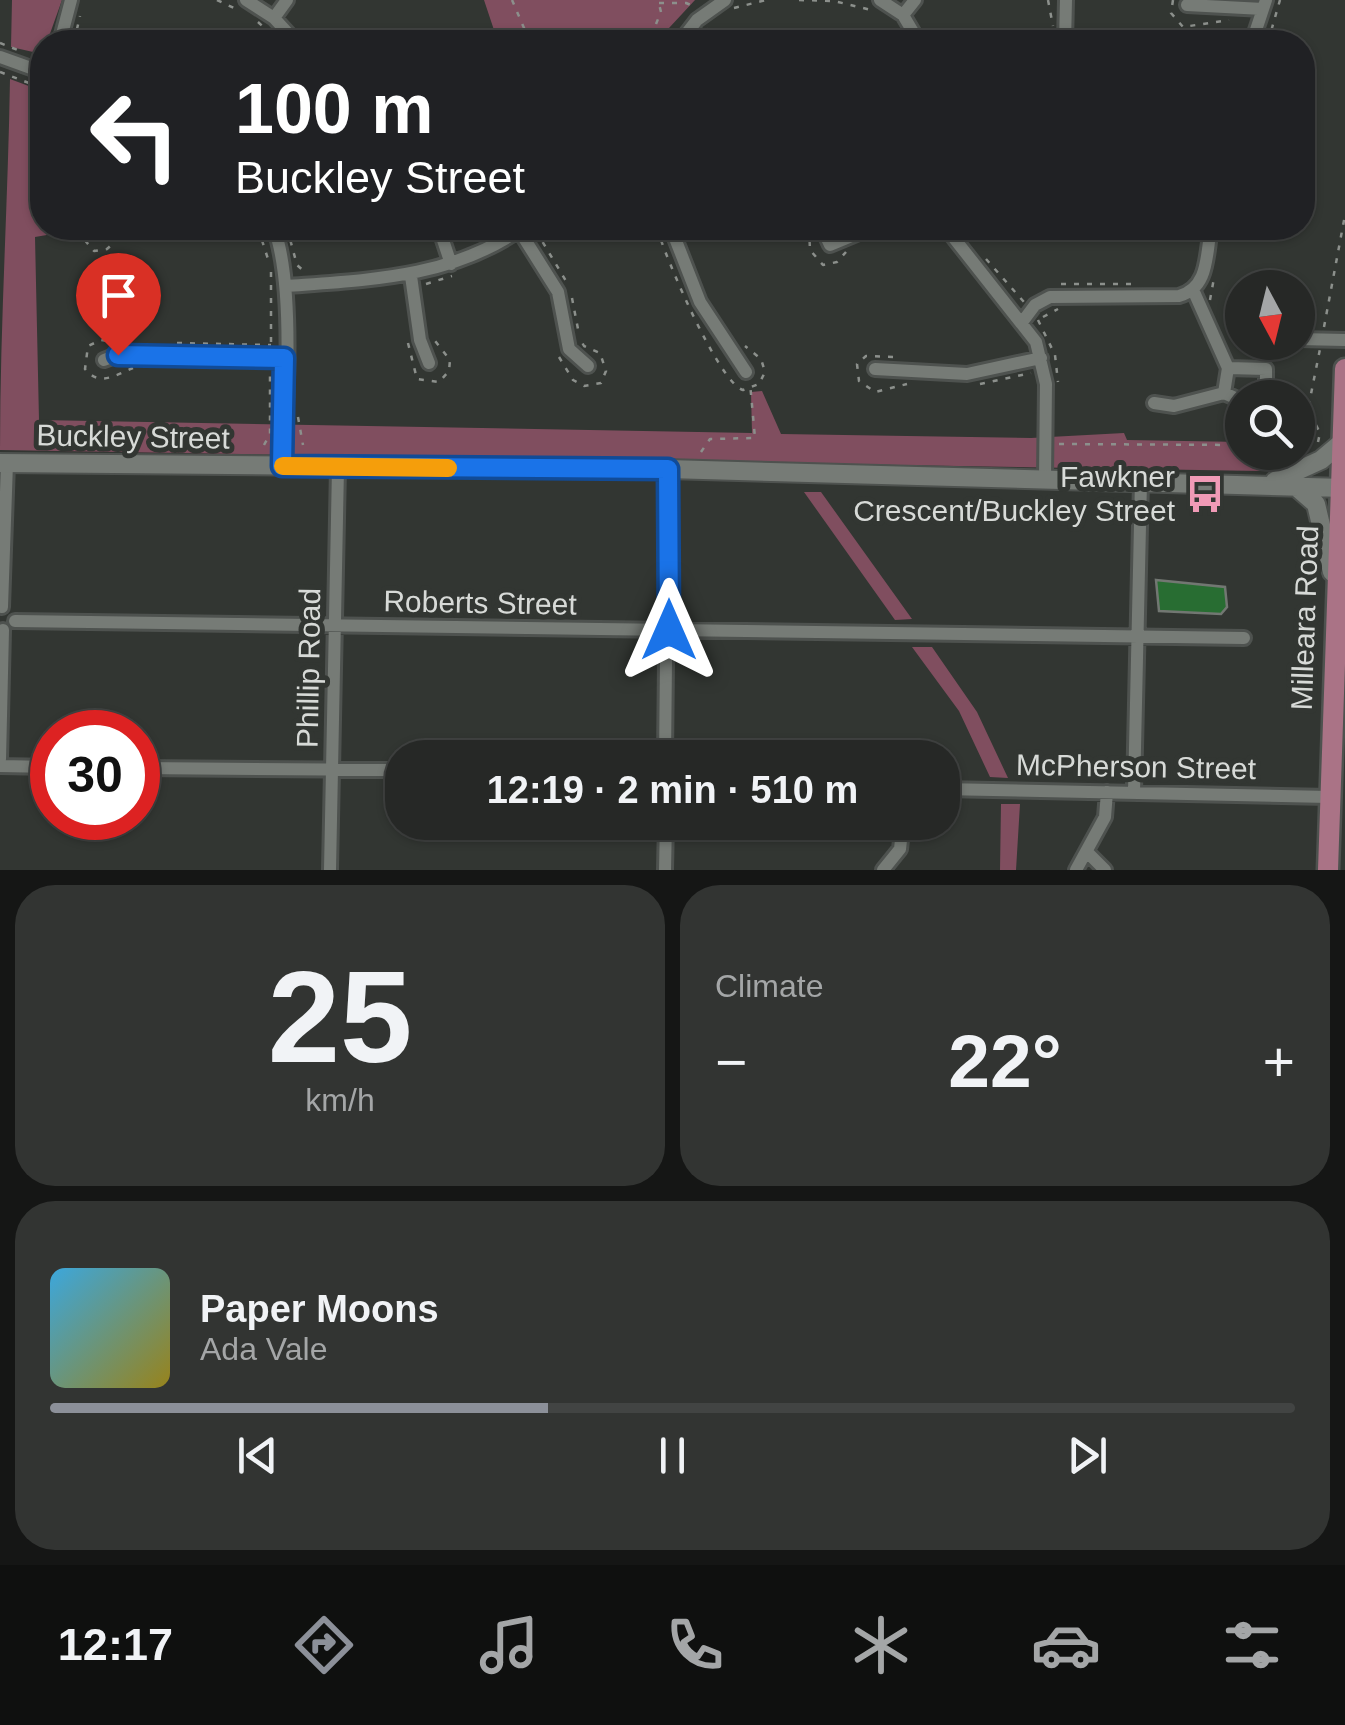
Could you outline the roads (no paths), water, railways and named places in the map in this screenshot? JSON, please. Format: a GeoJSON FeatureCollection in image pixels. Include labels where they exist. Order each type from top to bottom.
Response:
{"type":"FeatureCollection","features":[{"type":"Feature","properties":{"kind":"main road","name":"Milleara Road"},"geometry":{"type":"LineString","coordinates":[[1328,870],[1345,369]]}},
{"type":"Feature","properties":{"kind":"main road"},"geometry":{"type":"LineString","coordinates":[[1270,483],[1320,460],[1340,444]]}},
{"type":"Feature","properties":{"kind":"main road","name":"Buckley Street"},"geometry":{"type":"LineString","coordinates":[[4,463],[668,469],[1342,488]]}},
{"type":"Feature","properties":{"kind":"main road"},"geometry":{"type":"LineString","coordinates":[[1293,485],[1316,504],[1335,592]]}},
{"type":"Feature","properties":{"kind":"street"},"geometry":{"type":"LineString","coordinates":[[63,30],[71,0]]}},
{"type":"Feature","properties":{"kind":"street"},"geometry":{"type":"LineString","coordinates":[[246,0],[285,30]]}},
{"type":"Feature","properties":{"kind":"street"},"geometry":{"type":"LineString","coordinates":[[274,18],[287,0]]}},
{"type":"Feature","properties":{"kind":"street"},"geometry":{"type":"LineString","coordinates":[[695,30],[726,0]]}},
{"type":"Feature","properties":{"kind":"street"},"geometry":{"type":"LineString","coordinates":[[880,0],[903,15],[912,30]]}},
{"type":"Feature","properties":{"kind":"street"},"geometry":{"type":"LineString","coordinates":[[903,15],[914,0]]}},
{"type":"Feature","properties":{"kind":"street"},"geometry":{"type":"LineString","coordinates":[[1065,30],[1066,0]]}},
{"type":"Feature","properties":{"kind":"street"},"geometry":{"type":"LineString","coordinates":[[1187,5],[1264,4],[1256,30]]}},
{"type":"Feature","properties":{"kind":"street"},"geometry":{"type":"LineString","coordinates":[[0,56],[30,67]]}},
{"type":"Feature","properties":{"kind":"street"},"geometry":{"type":"LineString","coordinates":[[276,240],[286,286],[277,357],[282,466]]}},
{"type":"Feature","properties":{"kind":"street"},"geometry":{"type":"LineString","coordinates":[[443,240],[451,264]]}},
{"type":"Feature","properties":{"kind":"street"},"geometry":{"type":"LineString","coordinates":[[286,286],[416,282],[498,240]]}},
{"type":"Feature","properties":{"kind":"street"},"geometry":{"type":"LineString","coordinates":[[527,240],[558,292],[569,349],[588,366]]}},
{"type":"Feature","properties":{"kind":"street"},"geometry":{"type":"LineString","coordinates":[[676,240],[700,302],[746,372]]}},
{"type":"Feature","properties":{"kind":"street"},"geometry":{"type":"LineString","coordinates":[[956,240],[1023,320],[1046,384],[1045,478]]}},
{"type":"Feature","properties":{"kind":"street"},"geometry":{"type":"LineString","coordinates":[[1023,320],[1034,305],[1050,297],[1179,296],[1194,292],[1201,283],[1210,240]]}},
{"type":"Feature","properties":{"kind":"street"},"geometry":{"type":"LineString","coordinates":[[416,282],[420,340],[429,363]]}},
{"type":"Feature","properties":{"kind":"street"},"geometry":{"type":"LineString","coordinates":[[1154,403],[1174,406],[1224,393],[1228,368],[1194,292]]}},
{"type":"Feature","properties":{"kind":"street"},"geometry":{"type":"LineString","coordinates":[[1315,339],[1345,340]]}},
{"type":"Feature","properties":{"kind":"street"},"geometry":{"type":"LineString","coordinates":[[104,360],[118,355],[277,357]]}},
{"type":"Feature","properties":{"kind":"street"},"geometry":{"type":"LineString","coordinates":[[875,369],[967,374],[1037,360]]}},
{"type":"Feature","properties":{"kind":"street"},"geometry":{"type":"LineString","coordinates":[[1228,368],[1266,369],[1266,380]]}},
{"type":"Feature","properties":{"kind":"street"},"geometry":{"type":"LineString","coordinates":[[4,463],[1,607],[12,611],[6,626],[0,763],[30,765]]}},
{"type":"Feature","properties":{"kind":"street","name":"Phillip Road"},"geometry":{"type":"LineString","coordinates":[[330,870],[338,468]]}},
{"type":"Feature","properties":{"kind":"street"},"geometry":{"type":"LineString","coordinates":[[666,740],[668,469]]}},
{"type":"Feature","properties":{"kind":"street"},"geometry":{"type":"LineString","coordinates":[[1134,792],[1140,481]]}},
{"type":"Feature","properties":{"kind":"street","name":"Roberts Street"},"geometry":{"type":"LineString","coordinates":[[6,626],[335,626],[1244,638]]}},
{"type":"Feature","properties":{"kind":"street"},"geometry":{"type":"LineString","coordinates":[[160,768],[385,770]]}},
{"type":"Feature","properties":{"kind":"street","name":"McPherson Street"},"geometry":{"type":"LineString","coordinates":[[960,789],[1329,797]]}},
{"type":"Feature","properties":{"kind":"street"},"geometry":{"type":"LineString","coordinates":[[1076,870],[1106,817],[1106,792]]}},
{"type":"Feature","properties":{"kind":"street"},"geometry":{"type":"LineString","coordinates":[[665,870],[666,840]]}},
{"type":"Feature","properties":{"kind":"street"},"geometry":{"type":"LineString","coordinates":[[888,869],[900,850],[901,840]]}},
{"type":"Feature","properties":{"kind":"street"},"geometry":{"type":"LineString","coordinates":[[1088,853],[1105,870]]}},
{"type":"Feature","properties":{"kind":"place","name":"Fawkner Crescent/Buckley Street"},"geometry":{"type":"Point","coordinates":[1205,494]}}]}
